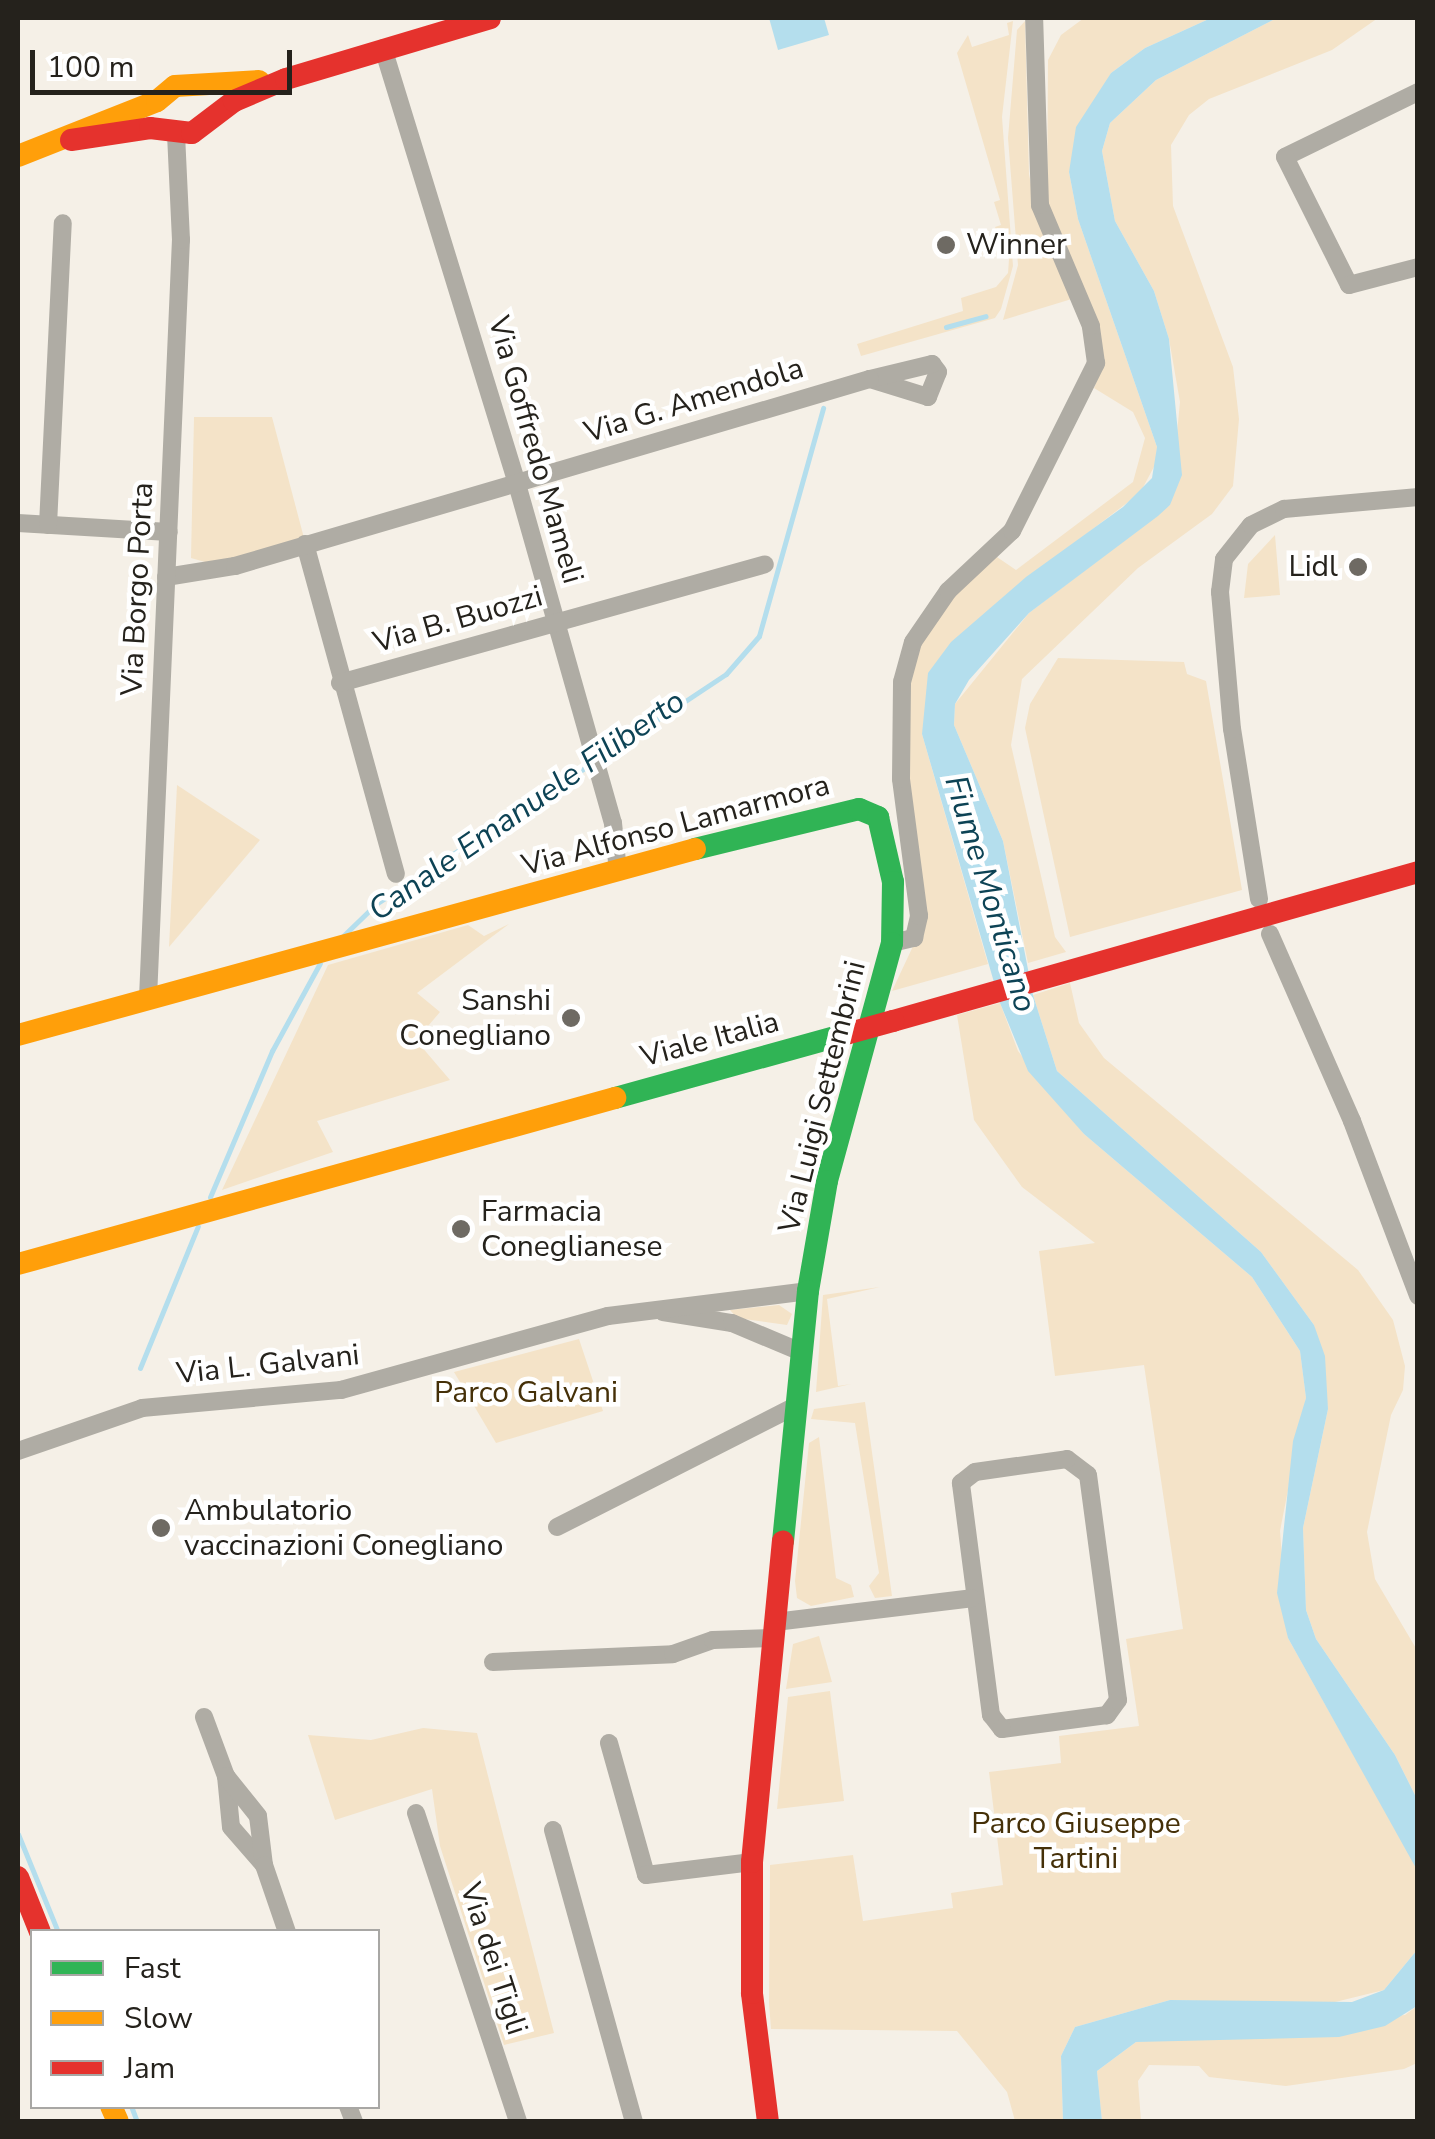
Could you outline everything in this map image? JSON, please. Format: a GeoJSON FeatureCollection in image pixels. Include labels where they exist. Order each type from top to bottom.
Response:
{"type":"FeatureCollection","features":[{"type":"Feature","properties":{"kind":"street"},"geometry":{"type":"LineString","coordinates":[[70,140],[186,129],[234,100],[286,79],[490,18]]}},
{"type":"Feature","properties":{"kind":"street","name":"Via Luigi Settembrini"},"geometry":{"type":"LineString","coordinates":[[768,2122],[752,1993],[752,1862],[801,1352],[827,1181],[892,943],[914,938],[919,916],[901,780],[902,682],[914,642],[948,591],[1012,531],[1096,363],[1091,326],[1040,205],[1034,18]]}},
{"type":"Feature","properties":{"kind":"street","name":"Via Goffredo Mameli"},"geometry":{"type":"LineString","coordinates":[[383,48],[518,484],[595,758],[618,872]]}},
{"type":"Feature","properties":{"kind":"street"},"geometry":{"type":"LineString","coordinates":[[18,156],[70,140],[157,102],[174,86],[286,79]]}},
{"type":"Feature","properties":{"kind":"street"},"geometry":{"type":"LineString","coordinates":[[186,129],[203,98],[191,86]]}},
{"type":"Feature","properties":{"kind":"street"},"geometry":{"type":"LineString","coordinates":[[1418,92],[1286,157],[1350,285],[1418,267]]}},
{"type":"Feature","properties":{"kind":"street"},"geometry":{"type":"LineString","coordinates":[[157,102],[186,129]]}},
{"type":"Feature","properties":{"kind":"street","name":"Via Borgo Porta"},"geometry":{"type":"LineString","coordinates":[[148,998],[186,129]]}},
{"type":"Feature","properties":{"kind":"street"},"geometry":{"type":"LineString","coordinates":[[48,524],[63,223]]}},
{"type":"Feature","properties":{"kind":"street","name":"Via G. Amendola"},"geometry":{"type":"LineString","coordinates":[[166,577],[213,572],[870,379]]}},
{"type":"Feature","properties":{"kind":"street"},"geometry":{"type":"LineString","coordinates":[[1259,898],[1232,728],[1220,592],[1224,560],[1242,534],[1271,514],[1418,498]]}},
{"type":"Feature","properties":{"kind":"street"},"geometry":{"type":"LineString","coordinates":[[18,523],[169,532]]}},
{"type":"Feature","properties":{"kind":"street"},"geometry":{"type":"LineString","coordinates":[[305,544],[340,683],[396,874]]}},
{"type":"Feature","properties":{"kind":"street","name":"Via B. Buozzi"},"geometry":{"type":"LineString","coordinates":[[340,683],[765,564]]}},
{"type":"Feature","properties":{"kind":"street","name":"Via Alfonso Lamarmora"},"geometry":{"type":"LineString","coordinates":[[18,1036],[784,824],[867,810],[881,823],[888,849],[892,943]]}},
{"type":"Feature","properties":{"kind":"street","name":"Viale Italia"},"geometry":{"type":"LineString","coordinates":[[18,1264],[1418,872]]}},
{"type":"Feature","properties":{"kind":"street"},"geometry":{"type":"LineString","coordinates":[[1270,934],[1352,1122],[1418,1296]]}},
{"type":"Feature","properties":{"kind":"street"},"geometry":{"type":"LineString","coordinates":[[642,1310],[808,1291]]}},
{"type":"Feature","properties":{"kind":"street"},"geometry":{"type":"LineString","coordinates":[[642,1310],[732,1323],[801,1352]]}},
{"type":"Feature","properties":{"kind":"street","name":"Via L. Galvani"},"geometry":{"type":"LineString","coordinates":[[18,1451],[142,1408],[341,1390],[642,1310]]}},
{"type":"Feature","properties":{"kind":"street"},"geometry":{"type":"LineString","coordinates":[[557,1527],[797,1405]]}},
{"type":"Feature","properties":{"kind":"street"},"geometry":{"type":"LineString","coordinates":[[1048,1462],[1084,1466],[1119,1690],[1114,1711],[1012,1730],[995,1724],[972,1598],[961,1483],[976,1472],[1048,1462]]}},
{"type":"Feature","properties":{"kind":"street"},"geometry":{"type":"LineString","coordinates":[[494,1662],[672,1654],[712,1640],[972,1598]]}},
{"type":"Feature","properties":{"kind":"street"},"geometry":{"type":"LineString","coordinates":[[204,1716],[226,1776],[232,1827],[264,1865]]}},
{"type":"Feature","properties":{"kind":"street"},"geometry":{"type":"LineString","coordinates":[[609,1743],[646,1875],[752,1862]]}},
{"type":"Feature","properties":{"kind":"street"},"geometry":{"type":"LineString","coordinates":[[226,1776],[258,1816],[264,1865],[286,1929]]}},
{"type":"Feature","properties":{"kind":"street","name":"Via dei Tigli"},"geometry":{"type":"LineString","coordinates":[[416,1813],[518,2122]]}},
{"type":"Feature","properties":{"kind":"street"},"geometry":{"type":"LineString","coordinates":[[553,1830],[634,2122]]}},
{"type":"Feature","properties":{"kind":"street"},"geometry":{"type":"LineString","coordinates":[[18,1876],[39,1929]]}},
{"type":"Feature","properties":{"kind":"green space"},"geometry":{"type":"Polygon","coordinates":[[[1084,18],[1211,18],[1145,48],[1111,73],[1069,172],[1078,219],[1157,447],[1156,463],[1140,493],[1001,599],[922,734],[988,964],[892,991],[915,942],[904,687],[931,617],[994,555],[1016,570],[1133,482],[1145,438],[1133,412],[1094,388],[1099,376],[1047,213],[1048,60],[1061,35],[1084,18]]]}},
{"type":"Feature","properties":{"kind":"green space"},"geometry":{"type":"Polygon","coordinates":[[[1277,18],[1378,18],[1332,50],[1209,99],[1189,115],[1171,145],[1173,206],[1233,367],[1239,419],[1233,486],[1212,514],[1138,568],[1022,679],[1011,745],[1055,937],[1066,952],[1028,963],[1003,841],[954,725],[955,704],[1029,613],[1170,505],[1180,402],[1169,339],[1154,291],[1115,221],[1102,151],[1110,123],[1156,80],[1277,18]]]}},
{"type":"Feature","properties":{"kind":"green space"},"geometry":{"type":"Polygon","coordinates":[[[1013,21],[1002,117],[1013,266],[1001,309],[995,318],[861,356],[857,344],[963,311],[961,298],[996,287],[1008,273],[1009,259],[995,227],[1001,225],[994,202],[1000,200],[957,53],[968,35],[972,47],[1009,35],[1007,23],[1013,21]]]}},
{"type":"Feature","properties":{"kind":"green space"},"geometry":{"type":"Polygon","coordinates":[[[1025,21],[1029,174],[1037,215],[1075,298],[1003,320],[1018,265],[1008,138],[1017,30],[1025,21]]]}},
{"type":"Feature","properties":{"kind":"green space"},"geometry":{"type":"Polygon","coordinates":[[[194,417],[272,417],[304,538],[212,564],[191,558],[194,417]]]}},
{"type":"Feature","properties":{"kind":"green space"},"geometry":{"type":"Polygon","coordinates":[[[1275,535],[1280,595],[1244,598],[1248,564],[1275,535]]]}},
{"type":"Feature","properties":{"kind":"green space"},"geometry":{"type":"Polygon","coordinates":[[[1058,658],[1184,662],[1187,674],[1206,681],[1242,890],[1070,937],[1025,728],[1030,704],[1058,658]]]}},
{"type":"Feature","properties":{"kind":"green space"},"geometry":{"type":"Polygon","coordinates":[[[177,785],[260,840],[169,947],[177,785]]]}},
{"type":"Feature","properties":{"kind":"green space"},"geometry":{"type":"Polygon","coordinates":[[[509,924],[417,993],[440,1012],[423,1032],[421,1046],[450,1080],[317,1121],[333,1152],[222,1190],[328,965],[468,925],[484,936],[509,924]]]}},
{"type":"Feature","properties":{"kind":"green space"},"geometry":{"type":"Polygon","coordinates":[[[1070,983],[1079,1023],[1104,1058],[1358,1270],[1393,1320],[1405,1366],[1403,1390],[1391,1415],[1367,1532],[1375,1579],[1417,1650],[1417,1799],[1395,1755],[1316,1639],[1306,1610],[1303,1528],[1328,1409],[1314,1325],[1261,1252],[1057,1071],[1033,995],[1070,983]]]}},
{"type":"Feature","properties":{"kind":"green space","name":"Parco Giuseppe Tartini"},"geometry":{"type":"Polygon","coordinates":[[[1000,1003],[1018,1051],[1084,1134],[1252,1277],[1300,1351],[1306,1398],[1280,1531],[1288,1638],[1418,1870],[1417,1950],[1384,1990],[1323,2005],[1170,2000],[1075,2027],[1061,2056],[1063,2121],[1015,2121],[1007,2092],[957,2031],[771,2029],[769,2003],[770,1865],[853,1855],[863,1921],[953,1908],[951,1893],[1003,1885],[989,1772],[1061,1763],[1059,1736],[1139,1726],[1126,1639],[1183,1629],[1144,1365],[1055,1376],[1039,1251],[1095,1243],[1022,1187],[974,1120],[957,1015],[1000,1003]]]}},
{"type":"Feature","properties":{"kind":"green space"},"geometry":{"type":"Polygon","coordinates":[[[880,1287],[827,1299],[838,1386],[851,1384],[816,1392],[823,1295],[880,1287]]]}},
{"type":"Feature","properties":{"kind":"green space"},"geometry":{"type":"Polygon","coordinates":[[[779,1305],[792,1314],[787,1325],[737,1318],[730,1310],[779,1305]]]}},
{"type":"Feature","properties":{"kind":"green space","name":"Parco Galvani"},"geometry":{"type":"Polygon","coordinates":[[[579,1339],[603,1411],[496,1443],[454,1372],[579,1339]]]}},
{"type":"Feature","properties":{"kind":"green space"},"geometry":{"type":"Polygon","coordinates":[[[865,1402],[892,1596],[875,1598],[869,1586],[879,1573],[855,1423],[811,1419],[814,1409],[865,1402]]]}},
{"type":"Feature","properties":{"kind":"green space"},"geometry":{"type":"Polygon","coordinates":[[[819,1437],[836,1578],[851,1585],[854,1597],[811,1606],[797,1598],[795,1581],[809,1443],[819,1437]]]}},
{"type":"Feature","properties":{"kind":"green space"},"geometry":{"type":"Polygon","coordinates":[[[819,1636],[832,1682],[786,1689],[793,1644],[819,1636]]]}},
{"type":"Feature","properties":{"kind":"green space"},"geometry":{"type":"Polygon","coordinates":[[[830,1691],[844,1801],[777,1809],[788,1697],[830,1691]]]}},
{"type":"Feature","properties":{"kind":"green space"},"geometry":{"type":"Polygon","coordinates":[[[423,1728],[477,1733],[554,2033],[504,2045],[440,1846],[432,1789],[335,1820],[308,1735],[371,1740],[423,1728]]]}},
{"type":"Feature","properties":{"kind":"green space"},"geometry":{"type":"Polygon","coordinates":[[[1417,2006],[1417,2063],[1404,2069],[1286,2086],[1209,2077],[1199,2066],[1149,2065],[1138,2081],[1141,2121],[1102,2122],[1097,2071],[1136,2042],[1405,2015],[1417,2006]]]}},
{"type":"Feature","properties":{"kind":"water"},"geometry":{"type":"Polygon","coordinates":[[[769,18],[824,18],[829,35],[778,50],[769,18]]]}},
{"type":"Feature","properties":{"kind":"water","name":"Fiume Monticano"},"geometry":{"type":"Polygon","coordinates":[[[1211,18],[1277,18],[1156,80],[1110,123],[1102,151],[1115,221],[1154,291],[1169,339],[1182,475],[1170,505],[1158,516],[1029,613],[969,680],[955,704],[954,725],[1003,841],[1033,995],[1057,1071],[1261,1252],[1314,1325],[1325,1356],[1328,1409],[1303,1528],[1306,1610],[1316,1639],[1395,1755],[1417,1799],[1417,1870],[1288,1638],[1277,1593],[1293,1441],[1306,1398],[1300,1351],[1252,1277],[1084,1134],[1028,1071],[1000,1003],[922,734],[928,673],[951,642],[1026,577],[1123,507],[1152,478],[1157,447],[1078,219],[1069,172],[1076,127],[1111,73],[1145,48],[1211,18]]]}},
{"type":"Feature","properties":{"kind":"water"},"geometry":{"type":"Polygon","coordinates":[[[1417,1950],[1417,2006],[1385,2026],[1339,2037],[1136,2042],[1097,2071],[1102,2121],[1063,2121],[1061,2056],[1075,2027],[1170,2000],[1352,2002],[1384,1990],[1417,1950]]]}},
{"type":"Feature","properties":{"kind":"waterway","name":"Canale Emanuele Filiberto"},"geometry":{"type":"LineString","coordinates":[[946,327],[986,316]]}},
{"type":"Feature","properties":{"kind":"waterway","name":"Canale Emanuele Filiberto"},"geometry":{"type":"LineString","coordinates":[[601,757],[726,674],[759,636],[823,408]]}},
{"type":"Feature","properties":{"kind":"waterway","name":"Canale Emanuele Filiberto"},"geometry":{"type":"LineString","coordinates":[[343,936],[376,904],[592,763]]}},
{"type":"Feature","properties":{"kind":"waterway","name":"Canale Emanuele Filiberto"},"geometry":{"type":"LineString","coordinates":[[210,1197],[272,1051],[320,963]]}},
{"type":"Feature","properties":{"kind":"waterway","name":"Canale Emanuele Filiberto"},"geometry":{"type":"LineString","coordinates":[[140,1368],[198,1226]]}},
{"type":"Feature","properties":{"kind":"waterway"},"geometry":{"type":"LineString","coordinates":[[18,1834],[57,1929]]}},
{"type":"Feature","properties":{"kind":"waterway"},"geometry":{"type":"LineString","coordinates":[[132,2109],[137,2122]]}},
{"type":"Feature","properties":{"kind":"traffic: fast"},"geometry":{"type":"LineString","coordinates":[[695,849],[859,809],[878,817],[893,882],[892,943],[827,1181],[808,1291],[783,1541]]}},
{"type":"Feature","properties":{"kind":"traffic: fast"},"geometry":{"type":"LineString","coordinates":[[615,1098],[846,1034]]}},
{"type":"Feature","properties":{"kind":"traffic: slow"},"geometry":{"type":"LineString","coordinates":[[18,156],[157,101],[175,86],[259,81]]}},
{"type":"Feature","properties":{"kind":"traffic: slow"},"geometry":{"type":"LineString","coordinates":[[18,1035],[695,849]]}},
{"type":"Feature","properties":{"kind":"traffic: slow"},"geometry":{"type":"LineString","coordinates":[[18,1264],[615,1098]]}},
{"type":"Feature","properties":{"kind":"traffic: slow"},"geometry":{"type":"LineString","coordinates":[[112,2109],[118,2122]]}},
{"type":"Feature","properties":{"kind":"traffic: jam"},"geometry":{"type":"LineString","coordinates":[[71,140],[150,128],[192,133],[234,101],[286,79],[490,18]]}},
{"type":"Feature","properties":{"kind":"traffic: jam"},"geometry":{"type":"LineString","coordinates":[[893,1021],[1418,872]]}},
{"type":"Feature","properties":{"kind":"traffic: jam"},"geometry":{"type":"LineString","coordinates":[[846,1034],[893,1021]]}},
{"type":"Feature","properties":{"kind":"traffic: jam"},"geometry":{"type":"LineString","coordinates":[[768,2122],[752,1993],[752,1862],[783,1541]]}},
{"type":"Feature","properties":{"kind":"traffic: jam"},"geometry":{"type":"LineString","coordinates":[[18,1877],[39,1929]]}},
{"type":"Feature","properties":{"kind":"place","name":"Winner"},"geometry":{"type":"Point","coordinates":[946,245]}},
{"type":"Feature","properties":{"kind":"place","name":"Lidl"},"geometry":{"type":"Point","coordinates":[1358,567]}},
{"type":"Feature","properties":{"kind":"place","name":"Sanshi Conegliano"},"geometry":{"type":"Point","coordinates":[571,1018]}},
{"type":"Feature","properties":{"kind":"place","name":"Farmacia Coneglianese"},"geometry":{"type":"Point","coordinates":[461,1229]}},
{"type":"Feature","properties":{"kind":"place","name":"Ambulatorio vaccinazioni Conegliano"},"geometry":{"type":"Point","coordinates":[161,1528]}}]}
